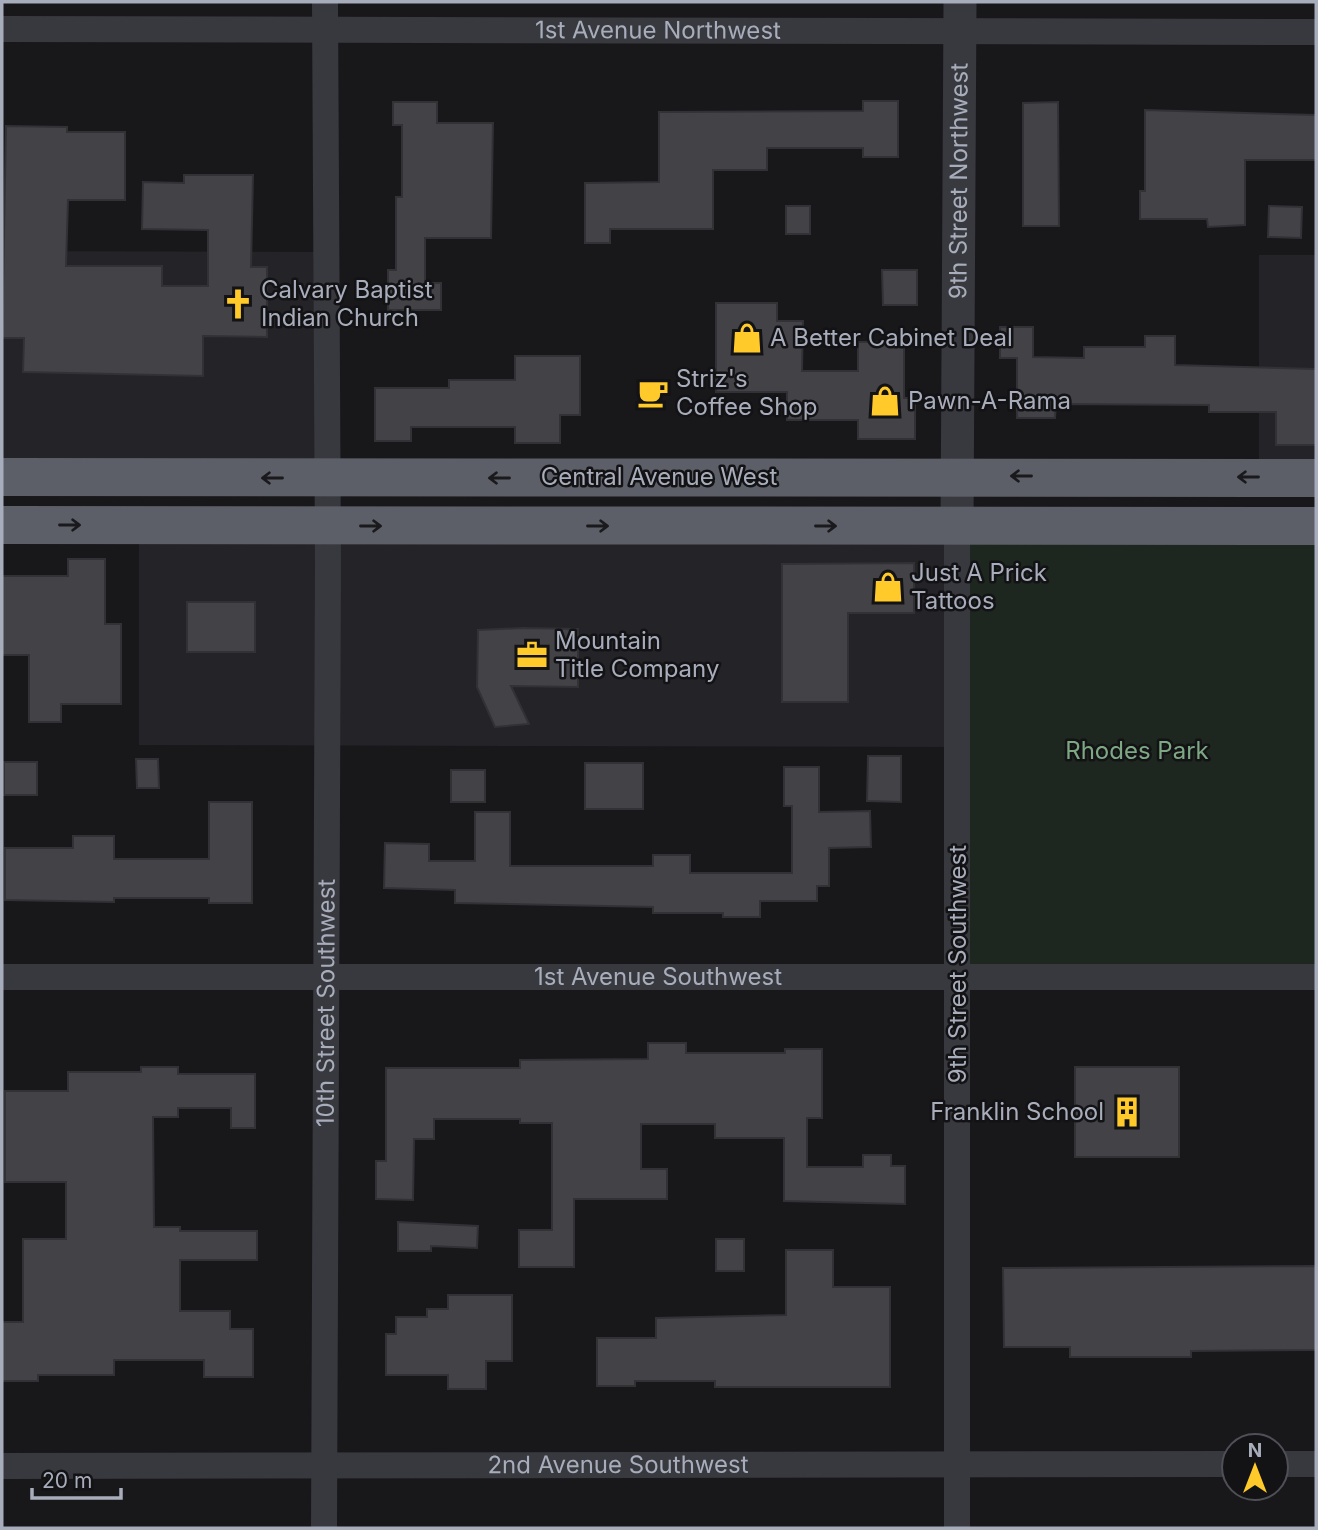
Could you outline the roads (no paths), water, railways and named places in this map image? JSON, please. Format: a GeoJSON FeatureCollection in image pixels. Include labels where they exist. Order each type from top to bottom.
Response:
{"type":"FeatureCollection","features":[{"type":"Feature","properties":{"kind":"highway","name":"Central Avenue West"},"geometry":{"type":"LineString","coordinates":[[2,477],[1316,478]]}},
{"type":"Feature","properties":{"kind":"highway","name":"Central Avenue West"},"geometry":{"type":"LineString","coordinates":[[2,525],[1316,526]]}},
{"type":"Feature","properties":{"kind":"street","name":"10th Street Southwest"},"geometry":{"type":"LineString","coordinates":[[324,1528],[328,526],[326,2]]}},
{"type":"Feature","properties":{"kind":"street","name":"1st Avenue Northwest"},"geometry":{"type":"LineString","coordinates":[[2,29],[325,30],[960,17],[1316,32]]}},
{"type":"Feature","properties":{"kind":"street","name":"9th Street Northwest"},"geometry":{"type":"LineString","coordinates":[[957,527],[960,17]]}},
{"type":"Feature","properties":{"kind":"street","name":"9th Street Southwest"},"geometry":{"type":"LineString","coordinates":[[957,527],[957,1528]]}},
{"type":"Feature","properties":{"kind":"street","name":"1st Avenue Southwest"},"geometry":{"type":"LineString","coordinates":[[2,977],[1316,977]]}},
{"type":"Feature","properties":{"kind":"street","name":"2nd Avenue Southwest"},"geometry":{"type":"LineString","coordinates":[[2,1466],[1220,1464]]}},
{"type":"Feature","properties":{"kind":"street"},"geometry":{"type":"LineString","coordinates":[[1290,1464],[1316,1464]]}},
{"type":"Feature","properties":{"kind":"place","name":"Calvary Baptist Indian Church"},"geometry":{"type":"Point","coordinates":[238,304]}},
{"type":"Feature","properties":{"kind":"place","name":"A Better Cabinet Deal"},"geometry":{"type":"Point","coordinates":[747,338]}},
{"type":"Feature","properties":{"kind":"place","name":"Striz's Coffee Shop"},"geometry":{"type":"Point","coordinates":[653,393]}},
{"type":"Feature","properties":{"kind":"place","name":"Pawn-A-Rama"},"geometry":{"type":"Point","coordinates":[885,401]}},
{"type":"Feature","properties":{"kind":"place","name":"Just A Prick Tattoos"},"geometry":{"type":"Point","coordinates":[888,587]}},
{"type":"Feature","properties":{"kind":"place","name":"Mountain Title Company"},"geometry":{"type":"Point","coordinates":[532,655]}},
{"type":"Feature","properties":{"kind":"place","name":"Franklin School"},"geometry":{"type":"Point","coordinates":[1127,1112]}},
{"type":"Feature","properties":{"kind":"park label","name":"Rhodes Park"},"geometry":{"type":"Point","coordinates":[1137,751]}}]}
